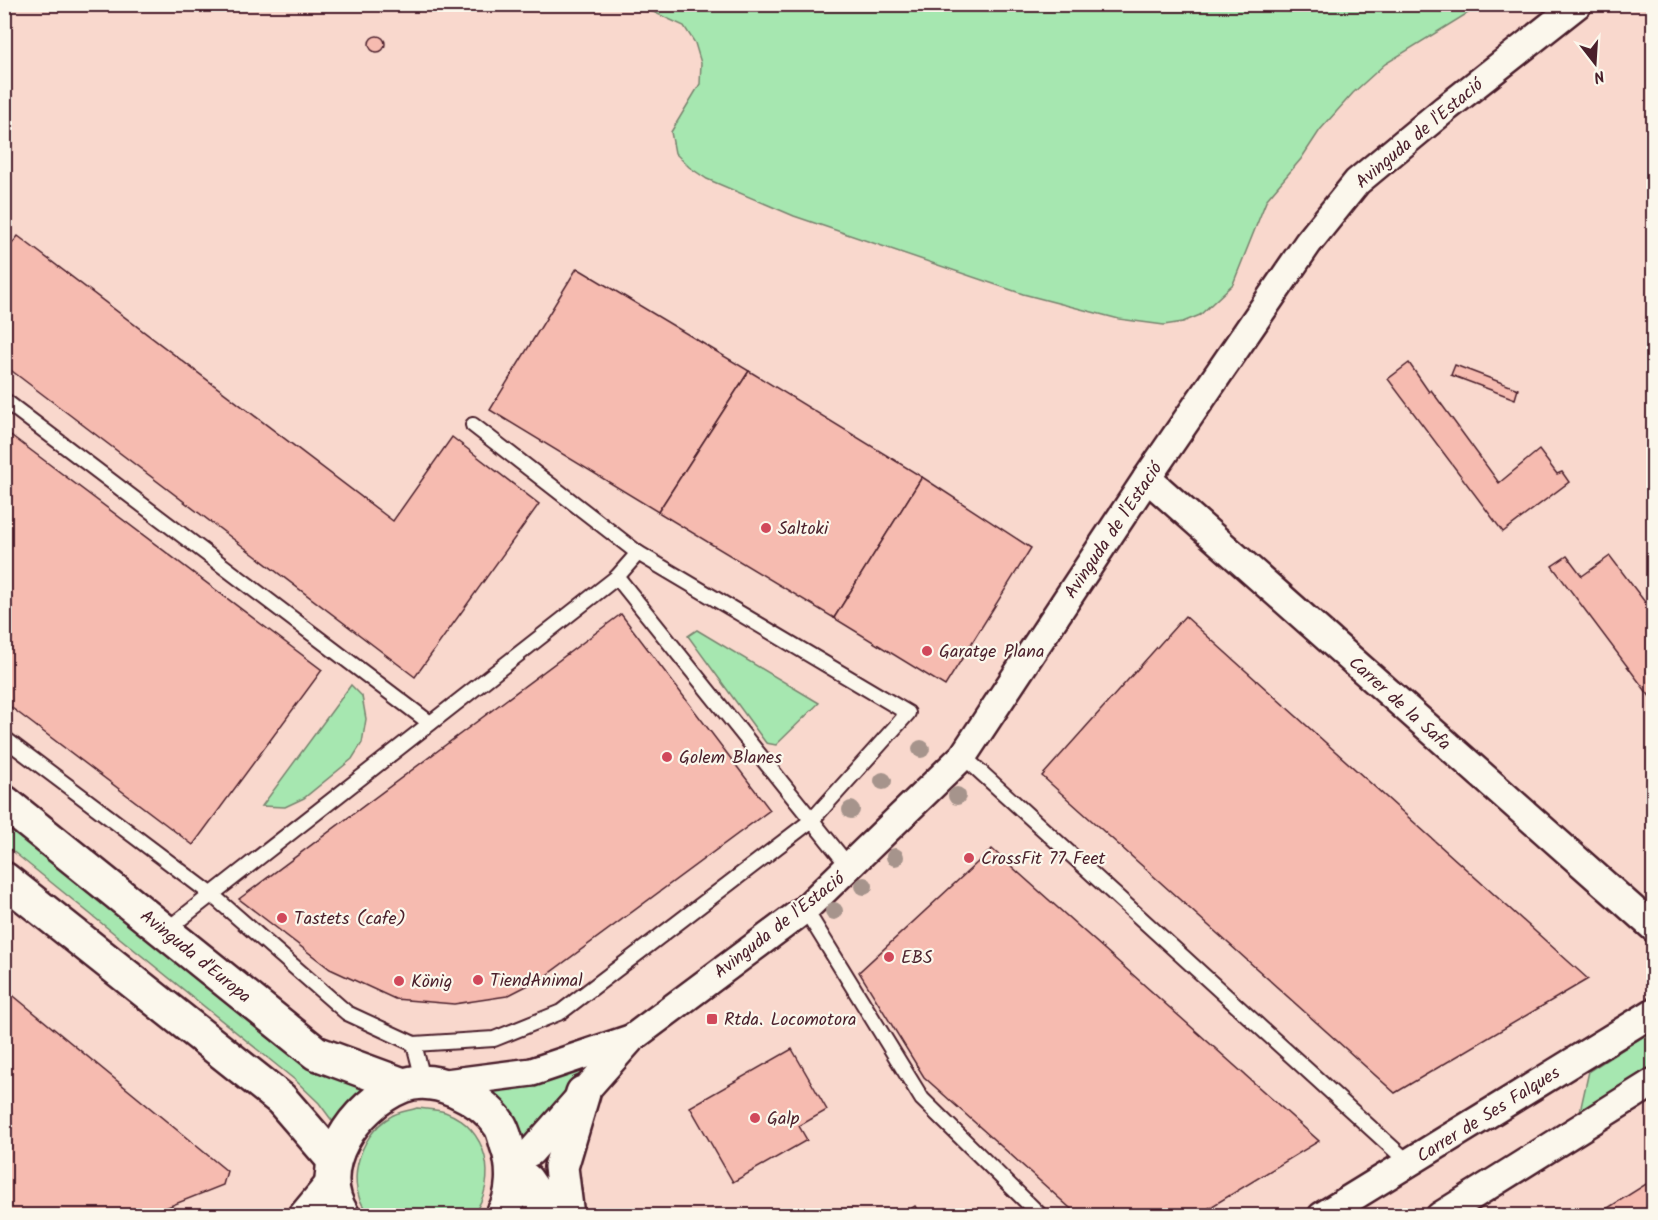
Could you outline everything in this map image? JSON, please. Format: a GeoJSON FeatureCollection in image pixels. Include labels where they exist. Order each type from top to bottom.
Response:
{"type":"FeatureCollection","features":[{"type":"Feature","properties":{"kind":"street","name":"Avinguda de l'Estació"},"geometry":{"type":"LineString","coordinates":[[513,1165],[531,1152],[631,1039],[805,909],[850,868],[963,756],[1147,477],[1308,243],[1357,182],[1578,4]]}},
{"type":"Feature","properties":{"kind":"street","name":"Carrer de la Safa"},"geometry":{"type":"LineString","coordinates":[[1147,477],[1653,928]]}},
{"type":"Feature","properties":{"kind":"street","name":"Avinguda d'Europa"},"geometry":{"type":"LineString","coordinates":[[4,802],[316,1053],[472,1097],[499,1124],[513,1165]]}},
{"type":"Feature","properties":{"kind":"street"},"geometry":{"type":"LineString","coordinates":[[4,879],[281,1099],[333,1169],[343,1215]]}},
{"type":"Feature","properties":{"kind":"street","name":"Carrer de Ses Falques"},"geometry":{"type":"LineString","coordinates":[[1322,1215],[1653,1012]]}},
{"type":"Feature","properties":{"kind":"street","name":"Avinguda de l'Estació"},"geometry":{"type":"LineString","coordinates":[[422,1084],[532,1072],[631,1039]]}},
{"type":"Feature","properties":{"kind":"street"},"geometry":{"type":"LineString","coordinates":[[1440,1215],[1653,1082]]}},
{"type":"Feature","properties":{"kind":"street"},"geometry":{"type":"LineString","coordinates":[[302,1215],[333,1169],[346,1132],[379,1099],[422,1084]]}},
{"type":"Feature","properties":{"kind":"street"},"geometry":{"type":"LineString","coordinates":[[567,1215],[561,1167],[583,1094]]}},
{"type":"Feature","properties":{"kind":"street"},"geometry":{"type":"LineString","coordinates":[[502,1215],[506,1209],[513,1165]]}},
{"type":"Feature","properties":{"kind":"street"},"geometry":{"type":"LineString","coordinates":[[513,1165],[551,1215]]}},
{"type":"Feature","properties":{"kind":"lane"},"geometry":{"type":"LineString","coordinates":[[4,400],[430,723]]}},
{"type":"Feature","properties":{"kind":"lane"},"geometry":{"type":"LineString","coordinates":[[4,738],[212,894],[347,1013],[414,1044],[494,1039],[561,1012],[812,820],[908,713],[638,553],[473,426]]}},
{"type":"Feature","properties":{"kind":"lane"},"geometry":{"type":"LineString","coordinates":[[165,931],[617,577],[638,553]]}},
{"type":"Feature","properties":{"kind":"lane"},"geometry":{"type":"LineString","coordinates":[[617,577],[850,868]]}},
{"type":"Feature","properties":{"kind":"lane"},"geometry":{"type":"LineString","coordinates":[[963,756],[1409,1163]]}},
{"type":"Feature","properties":{"kind":"lane"},"geometry":{"type":"LineString","coordinates":[[805,909],[922,1099],[1041,1215]]}},
{"type":"Feature","properties":{"kind":"lane"},"geometry":{"type":"LineString","coordinates":[[414,1044],[422,1084]]}},
{"type":"Feature","properties":{"kind":"shaded area"},"geometry":{"type":"Polygon","coordinates":[[[5,5],[638,5],[684,26],[695,43],[701,63],[700,84],[690,101],[707,179],[772,207],[962,274],[1023,294],[1119,319],[1233,284],[1267,199],[1301,159],[1320,130],[1353,93],[1385,64],[1481,5],[1653,5],[1653,1215],[5,1216],[5,5]]]}},
{"type":"Feature","properties":{"kind":"green space"},"geometry":{"type":"Polygon","coordinates":[[[638,5],[1481,5],[1385,64],[1353,93],[1320,130],[1301,159],[1267,199],[1233,284],[1200,315],[1183,322],[1164,325],[1119,319],[1023,294],[794,216],[707,179],[689,167],[675,153],[671,132],[700,84],[701,63],[695,43],[684,26],[638,5]]]}},
{"type":"Feature","properties":{"kind":"green space"},"geometry":{"type":"Polygon","coordinates":[[[697,630],[819,703],[776,745],[766,743],[688,636],[697,630]]]}},
{"type":"Feature","properties":{"kind":"green space"},"geometry":{"type":"Polygon","coordinates":[[[351,685],[362,696],[366,719],[362,743],[352,759],[304,798],[285,807],[262,806],[351,685]]]}},
{"type":"Feature","properties":{"kind":"green space"},"geometry":{"type":"Polygon","coordinates":[[[4,818],[369,1088],[336,1126],[319,1103],[295,1080],[5,845],[4,818]]]}},
{"type":"Feature","properties":{"kind":"green space"},"geometry":{"type":"Polygon","coordinates":[[[1653,1030],[1653,1071],[1579,1116],[1589,1071],[1653,1030]]]}},
{"type":"Feature","properties":{"kind":"green space"},"geometry":{"type":"Polygon","coordinates":[[[581,1069],[583,1077],[526,1145],[492,1106],[489,1090],[581,1069]]]}},
{"type":"Feature","properties":{"kind":"green space"},"geometry":{"type":"Polygon","coordinates":[[[417,1108],[442,1111],[460,1120],[480,1142],[485,1156],[486,1186],[473,1215],[371,1216],[362,1204],[357,1191],[356,1177],[358,1163],[370,1136],[379,1125],[393,1115],[417,1108]]]}},
{"type":"Feature","properties":{"kind":"building"},"geometry":{"type":"Polygon","coordinates":[[[377,36],[383,38],[385,44],[383,50],[377,52],[371,50],[369,44],[371,38],[377,36]]]}},
{"type":"Feature","properties":{"kind":"building"},"geometry":{"type":"Polygon","coordinates":[[[18,236],[393,521],[452,437],[539,504],[415,677],[4,365],[4,254],[18,236]]]}},
{"type":"Feature","properties":{"kind":"building"},"geometry":{"type":"Polygon","coordinates":[[[577,268],[749,371],[658,512],[490,410],[577,268]]]}},
{"type":"Feature","properties":{"kind":"building"},"geometry":{"type":"Polygon","coordinates":[[[1409,363],[1499,483],[1539,450],[1557,474],[1562,472],[1569,482],[1503,532],[1388,379],[1409,363]]]}},
{"type":"Feature","properties":{"kind":"building"},"geometry":{"type":"Polygon","coordinates":[[[1455,365],[1518,389],[1515,399],[1451,375],[1455,365]]]}},
{"type":"Feature","properties":{"kind":"building"},"geometry":{"type":"Polygon","coordinates":[[[749,371],[922,477],[834,618],[658,512],[749,371]]]}},
{"type":"Feature","properties":{"kind":"building"},"geometry":{"type":"Polygon","coordinates":[[[4,430],[322,670],[193,845],[4,702],[4,430]]]}},
{"type":"Feature","properties":{"kind":"building"},"geometry":{"type":"Polygon","coordinates":[[[922,477],[1031,548],[945,686],[834,618],[922,477]]]}},
{"type":"Feature","properties":{"kind":"building"},"geometry":{"type":"Polygon","coordinates":[[[1567,556],[1582,576],[1610,556],[1654,614],[1654,702],[1552,566],[1567,556]]]}},
{"type":"Feature","properties":{"kind":"building"},"geometry":{"type":"Polygon","coordinates":[[[621,614],[770,810],[544,977],[507,996],[454,1004],[395,999],[330,969],[239,899],[621,614]]]}},
{"type":"Feature","properties":{"kind":"building"},"geometry":{"type":"Polygon","coordinates":[[[1185,616],[1588,979],[1395,1093],[1042,776],[1185,616]]]}},
{"type":"Feature","properties":{"kind":"building"},"geometry":{"type":"Polygon","coordinates":[[[992,849],[1319,1141],[1196,1216],[1079,1216],[924,1077],[859,972],[992,849]]]}},
{"type":"Feature","properties":{"kind":"building"},"geometry":{"type":"Polygon","coordinates":[[[4,988],[227,1171],[223,1185],[145,1216],[4,1216],[4,988]]]}},
{"type":"Feature","properties":{"kind":"building","name":"Galp"},"geometry":{"type":"Polygon","coordinates":[[[792,1049],[827,1110],[799,1126],[807,1140],[733,1182],[690,1107],[792,1049]]]}},
{"type":"Feature","properties":{"kind":"building"},"geometry":{"type":"Polygon","coordinates":[[[1654,1179],[1654,1216],[1595,1216],[1654,1179]]]}},
{"type":"Feature","properties":{"kind":"building"},"geometry":{"type":"Polygon","coordinates":[[[915,1206],[921,1216],[899,1216],[915,1206]]]}},
{"type":"Feature","properties":{"kind":"place","name":"Saltoki"},"geometry":{"type":"Point","coordinates":[766,528]}},
{"type":"Feature","properties":{"kind":"place","name":"Garatge Plana"},"geometry":{"type":"Point","coordinates":[927,651]}},
{"type":"Feature","properties":{"kind":"place","name":"Golem Blanes"},"geometry":{"type":"Point","coordinates":[667,757]}},
{"type":"Feature","properties":{"kind":"place","name":"CrossFit 77 Feet"},"geometry":{"type":"Point","coordinates":[969,858]}},
{"type":"Feature","properties":{"kind":"place","name":"Tastets (cafe)"},"geometry":{"type":"Point","coordinates":[282,918]}},
{"type":"Feature","properties":{"kind":"place","name":"EBS"},"geometry":{"type":"Point","coordinates":[889,957]}},
{"type":"Feature","properties":{"kind":"place","name":"TiendAnimal"},"geometry":{"type":"Point","coordinates":[478,980]}},
{"type":"Feature","properties":{"kind":"place","name":"König"},"geometry":{"type":"Point","coordinates":[399,981]}},
{"type":"Feature","properties":{"kind":"place","name":"Rtda. Locomotora"},"geometry":{"type":"Point","coordinates":[712,1019]}},
{"type":"Feature","properties":{"kind":"place","name":"Galp"},"geometry":{"type":"Point","coordinates":[755,1118]}}]}
